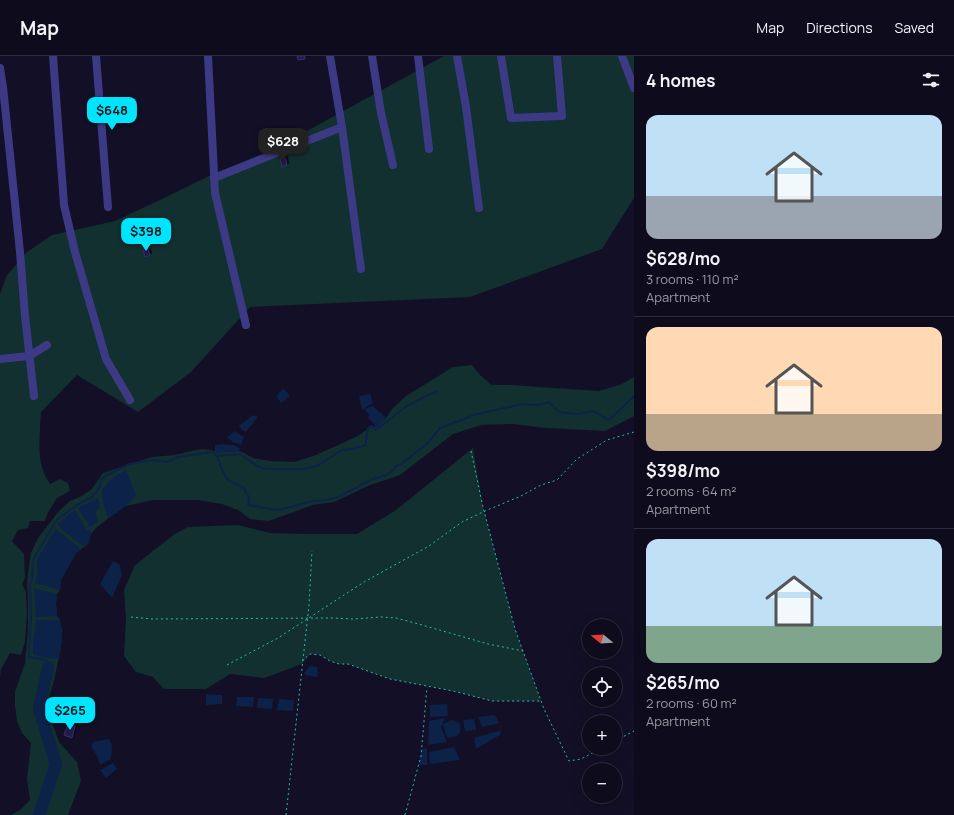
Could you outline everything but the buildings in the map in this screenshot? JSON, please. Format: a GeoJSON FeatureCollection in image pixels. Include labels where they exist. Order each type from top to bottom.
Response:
{"type":"FeatureCollection","features":[{"type":"Feature","properties":{"kind":"street"},"geometry":{"type":"LineString","coordinates":[[53,56],[64,205],[70,232],[106,359],[130,400]]}},
{"type":"Feature","properties":{"kind":"street"},"geometry":{"type":"LineString","coordinates":[[96,56],[108,207]]}},
{"type":"Feature","properties":{"kind":"street"},"geometry":{"type":"LineString","coordinates":[[208,56],[215,193],[246,326]]}},
{"type":"Feature","properties":{"kind":"street"},"geometry":{"type":"LineString","coordinates":[[330,56],[342,127],[361,269]]}},
{"type":"Feature","properties":{"kind":"street"},"geometry":{"type":"LineString","coordinates":[[372,56],[381,113],[393,165]]}},
{"type":"Feature","properties":{"kind":"street"},"geometry":{"type":"LineString","coordinates":[[418,56],[429,149]]}},
{"type":"Feature","properties":{"kind":"street"},"geometry":{"type":"LineString","coordinates":[[457,56],[466,107],[479,208]]}},
{"type":"Feature","properties":{"kind":"street"},"geometry":{"type":"LineString","coordinates":[[501,56],[511,118],[562,116],[557,56]]}},
{"type":"Feature","properties":{"kind":"street"},"geometry":{"type":"LineString","coordinates":[[622,56],[634,88]]}},
{"type":"Feature","properties":{"kind":"street"},"geometry":{"type":"LineString","coordinates":[[0,68],[34,396]]}},
{"type":"Feature","properties":{"kind":"street"},"geometry":{"type":"LineString","coordinates":[[214,178],[342,127]]}},
{"type":"Feature","properties":{"kind":"street"},"geometry":{"type":"LineString","coordinates":[[0,359],[29,356],[47,346]]}},
{"type":"Feature","properties":{"kind":"path"},"geometry":{"type":"LineString","coordinates":[[227,665],[278,638],[364,582],[429,546],[462,522],[521,496],[541,485],[557,480],[577,459],[607,440],[634,432]]}},
{"type":"Feature","properties":{"kind":"path"},"geometry":{"type":"LineString","coordinates":[[471,451],[515,629],[544,709],[569,761],[581,759],[589,755]]}},
{"type":"Feature","properties":{"kind":"path"},"geometry":{"type":"LineString","coordinates":[[286,815],[307,618],[312,551]]}},
{"type":"Feature","properties":{"kind":"path"},"geometry":{"type":"LineString","coordinates":[[131,617],[152,619],[332,618],[354,620],[381,617],[396,618],[488,644],[523,651]]}},
{"type":"Feature","properties":{"kind":"path"},"geometry":{"type":"LineString","coordinates":[[302,662],[310,654],[320,655],[330,661],[339,664],[348,664],[390,679],[453,691],[492,701],[542,701]]}},
{"type":"Feature","properties":{"kind":"path"},"geometry":{"type":"LineString","coordinates":[[405,815],[421,756],[427,686]]}},
{"type":"Feature","properties":{"kind":"path"},"geometry":{"type":"LineString","coordinates":[[622,737],[634,731]]}},
{"type":"Feature","properties":{"kind":"green space"},"geometry":{"type":"Polygon","coordinates":[[[444,56],[634,56],[634,198],[602,249],[470,297],[250,307],[191,372],[138,412],[77,375],[41,412],[39,440],[42,468],[50,484],[60,479],[68,483],[70,491],[57,498],[48,512],[45,521],[30,521],[28,528],[18,530],[12,541],[24,554],[25,578],[22,584],[26,592],[27,613],[25,642],[21,655],[10,653],[1,669],[0,678],[0,294],[7,275],[27,252],[52,235],[115,221],[211,175],[272,150],[444,56]]]}},
{"type":"Feature","properties":{"kind":"green space"},"geometry":{"type":"Polygon","coordinates":[[[472,365],[480,375],[492,385],[599,391],[622,384],[634,377],[634,416],[605,431],[546,428],[513,424],[481,425],[453,434],[400,475],[370,485],[334,502],[313,505],[269,521],[250,519],[238,510],[222,504],[198,500],[153,500],[126,506],[121,509],[98,526],[91,534],[88,544],[76,553],[61,580],[60,590],[57,594],[57,616],[60,620],[62,630],[61,648],[49,697],[50,717],[59,742],[77,762],[81,781],[68,815],[11,815],[20,810],[30,800],[27,779],[31,743],[22,733],[17,721],[15,705],[15,692],[25,663],[28,630],[27,585],[29,565],[31,553],[38,538],[59,511],[70,501],[80,497],[92,489],[103,473],[152,457],[175,455],[202,449],[219,453],[239,451],[253,458],[270,461],[294,462],[316,455],[358,436],[372,426],[377,427],[393,408],[406,396],[453,367],[472,365]]]}},
{"type":"Feature","properties":{"kind":"green space"},"geometry":{"type":"Polygon","coordinates":[[[473,448],[483,507],[515,629],[541,701],[492,701],[453,691],[390,679],[348,664],[339,664],[330,661],[320,655],[310,654],[302,664],[264,678],[230,674],[206,689],[164,689],[153,677],[136,672],[124,656],[126,619],[124,590],[135,565],[176,533],[188,527],[238,525],[270,533],[357,534],[396,510],[473,448]]]}},
{"type":"Feature","properties":{"kind":"water"},"geometry":{"type":"Polygon","coordinates":[[[283,389],[290,396],[281,403],[276,396],[283,389]]]}},
{"type":"Feature","properties":{"kind":"water"},"geometry":{"type":"Polygon","coordinates":[[[370,394],[373,403],[365,409],[362,409],[359,396],[370,394]]]}},
{"type":"Feature","properties":{"kind":"water"},"geometry":{"type":"Polygon","coordinates":[[[373,406],[386,418],[377,427],[368,418],[369,414],[365,410],[373,406]]]}},
{"type":"Feature","properties":{"kind":"water"},"geometry":{"type":"Polygon","coordinates":[[[253,415],[258,417],[246,432],[242,430],[239,426],[253,415]]]}},
{"type":"Feature","properties":{"kind":"water"},"geometry":{"type":"Polygon","coordinates":[[[235,431],[244,437],[241,445],[233,442],[227,437],[235,431]]]}},
{"type":"Feature","properties":{"kind":"water"},"geometry":{"type":"Polygon","coordinates":[[[215,445],[234,445],[240,448],[239,451],[215,452],[215,445]]]}},
{"type":"Feature","properties":{"kind":"water"},"geometry":{"type":"Polygon","coordinates":[[[126,470],[136,496],[123,508],[108,518],[102,498],[103,489],[112,479],[126,470]]]}},
{"type":"Feature","properties":{"kind":"water"},"geometry":{"type":"Polygon","coordinates":[[[98,498],[100,507],[95,511],[98,522],[90,527],[78,508],[98,498]]]}},
{"type":"Feature","properties":{"kind":"water"},"geometry":{"type":"Polygon","coordinates":[[[75,510],[87,531],[90,530],[91,534],[88,544],[84,547],[57,524],[75,510]]]}},
{"type":"Feature","properties":{"kind":"water"},"geometry":{"type":"Polygon","coordinates":[[[56,529],[81,549],[76,553],[61,580],[60,590],[35,583],[37,574],[37,559],[56,529]]]}},
{"type":"Feature","properties":{"kind":"water"},"geometry":{"type":"Polygon","coordinates":[[[113,561],[120,565],[122,575],[112,598],[100,584],[113,561]]]}},
{"type":"Feature","properties":{"kind":"water"},"geometry":{"type":"Polygon","coordinates":[[[34,588],[57,594],[57,616],[36,617],[34,588]]]}},
{"type":"Feature","properties":{"kind":"water"},"geometry":{"type":"Polygon","coordinates":[[[36,620],[60,620],[62,639],[59,659],[41,657],[33,654],[36,620]]]}},
{"type":"Feature","properties":{"kind":"water"},"geometry":{"type":"Polygon","coordinates":[[[310,666],[317,667],[317,677],[305,675],[304,673],[310,666]]]}},
{"type":"Feature","properties":{"kind":"water"},"geometry":{"type":"Polygon","coordinates":[[[206,694],[222,695],[222,704],[206,705],[206,694]]]}},
{"type":"Feature","properties":{"kind":"water"},"geometry":{"type":"Polygon","coordinates":[[[237,697],[254,697],[253,707],[236,706],[237,697]]]}},
{"type":"Feature","properties":{"kind":"water"},"geometry":{"type":"Polygon","coordinates":[[[258,698],[273,699],[272,709],[257,708],[258,698]]]}},
{"type":"Feature","properties":{"kind":"water"},"geometry":{"type":"Polygon","coordinates":[[[279,699],[294,700],[293,711],[277,710],[279,699]]]}},
{"type":"Feature","properties":{"kind":"water"},"geometry":{"type":"Polygon","coordinates":[[[447,704],[448,716],[430,717],[430,705],[447,704]]]}},
{"type":"Feature","properties":{"kind":"water"},"geometry":{"type":"Polygon","coordinates":[[[495,715],[499,723],[482,727],[478,717],[495,715]]]}},
{"type":"Feature","properties":{"kind":"water"},"geometry":{"type":"Polygon","coordinates":[[[444,718],[441,727],[447,742],[428,745],[429,721],[444,718]]]}},
{"type":"Feature","properties":{"kind":"water"},"geometry":{"type":"Polygon","coordinates":[[[474,719],[476,730],[465,731],[463,720],[474,719]]]}},
{"type":"Feature","properties":{"kind":"water"},"geometry":{"type":"Polygon","coordinates":[[[452,720],[460,723],[460,732],[457,736],[447,738],[443,724],[452,720]]]}},
{"type":"Feature","properties":{"kind":"water"},"geometry":{"type":"Polygon","coordinates":[[[501,730],[500,735],[476,749],[474,738],[501,730]]]}},
{"type":"Feature","properties":{"kind":"water"},"geometry":{"type":"Polygon","coordinates":[[[109,739],[112,746],[111,759],[100,765],[91,746],[93,742],[109,739]]]}},
{"type":"Feature","properties":{"kind":"water"},"geometry":{"type":"Polygon","coordinates":[[[454,747],[460,760],[430,764],[429,752],[454,747]]]}},
{"type":"Feature","properties":{"kind":"water"},"geometry":{"type":"Polygon","coordinates":[[[427,748],[427,765],[419,765],[422,749],[427,748]]]}},
{"type":"Feature","properties":{"kind":"water"},"geometry":{"type":"Polygon","coordinates":[[[113,763],[117,769],[106,778],[100,770],[113,763]]]}},
{"type":"Feature","properties":{"kind":"waterway"},"geometry":{"type":"LineString","coordinates":[[48,667],[46,660],[29,657],[31,616],[30,585],[32,579],[33,560],[58,519],[75,506],[92,497],[105,476],[129,464],[151,460],[167,462],[178,457],[211,452],[217,456],[240,454],[257,466],[266,469],[304,469],[317,466],[342,450],[366,445],[368,428],[372,426],[376,430],[404,408],[436,392]]}},
{"type":"Feature","properties":{"kind":"waterway"},"geometry":{"type":"LineString","coordinates":[[217,456],[223,472],[228,480],[244,488],[249,498],[248,505],[277,510],[313,501],[327,500],[338,497],[373,479],[386,475],[427,444],[440,428],[477,414],[523,404],[538,405],[549,402],[559,412],[578,414],[593,411],[609,420],[634,396]]}},
{"type":"Feature","properties":{"kind":"waterway"},"geometry":{"type":"LineString","coordinates":[[39,815],[56,764],[39,709],[48,667]]}}]}
